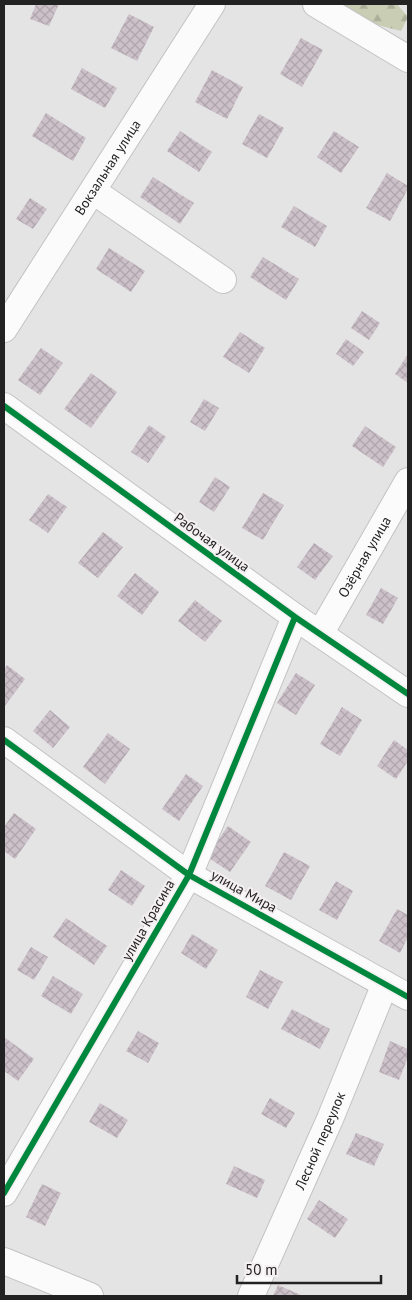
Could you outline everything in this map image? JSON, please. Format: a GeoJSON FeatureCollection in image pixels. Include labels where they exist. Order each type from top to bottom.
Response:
{"type":"FeatureCollection","features":[{"type":"Feature","properties":{"kind":"street","name":"Вокзальная улица"},"geometry":{"type":"LineString","coordinates":[[4,329],[212,4]]}},
{"type":"Feature","properties":{"kind":"street"},"geometry":{"type":"LineString","coordinates":[[316,4],[408,60]]}},
{"type":"Feature","properties":{"kind":"street"},"geometry":{"type":"LineString","coordinates":[[93,191],[224,280]]}},
{"type":"Feature","properties":{"kind":"street","name":"Рабочая улица"},"geometry":{"type":"LineString","coordinates":[[4,406],[295,617],[408,694]]}},
{"type":"Feature","properties":{"kind":"street","name":"Озёрная улица"},"geometry":{"type":"LineString","coordinates":[[320,634],[408,481]]}},
{"type":"Feature","properties":{"kind":"street","name":"улица Красина"},"geometry":{"type":"LineString","coordinates":[[4,1193],[189,875],[295,617]]}},
{"type":"Feature","properties":{"kind":"street","name":"улица Мира"},"geometry":{"type":"LineString","coordinates":[[4,740],[189,875],[408,997]]}},
{"type":"Feature","properties":{"kind":"street","name":"Лесной переулок"},"geometry":{"type":"LineString","coordinates":[[251,1296],[330,1119],[385,984]]}},
{"type":"Feature","properties":{"kind":"street"},"geometry":{"type":"LineString","coordinates":[[4,1261],[90,1296]]}},
{"type":"Feature","properties":{"kind":"green space"},"geometry":{"type":"Polygon","coordinates":[[[336,4],[397,4],[408,17],[401,31],[370,23],[336,4]]]}},
{"type":"Feature","properties":{"kind":"building"},"geometry":{"type":"Polygon","coordinates":[[[36,4],[59,4],[49,26],[30,19],[36,4]]]}},
{"type":"Feature","properties":{"kind":"building"},"geometry":{"type":"Polygon","coordinates":[[[129,14],[154,27],[137,61],[111,48],[129,14]]]}},
{"type":"Feature","properties":{"kind":"building"},"geometry":{"type":"Polygon","coordinates":[[[301,38],[323,50],[302,87],[280,74],[301,38]]]}},
{"type":"Feature","properties":{"kind":"building"},"geometry":{"type":"Polygon","coordinates":[[[82,68],[117,88],[105,108],[71,89],[82,68]]]}},
{"type":"Feature","properties":{"kind":"building"},"geometry":{"type":"Polygon","coordinates":[[[212,70],[243,87],[227,119],[195,102],[212,70]]]}},
{"type":"Feature","properties":{"kind":"building"},"geometry":{"type":"Polygon","coordinates":[[[46,113],[86,138],[73,161],[32,136],[46,113]]]}},
{"type":"Feature","properties":{"kind":"building"},"geometry":{"type":"Polygon","coordinates":[[[259,114],[284,128],[267,158],[242,144],[259,114]]]}},
{"type":"Feature","properties":{"kind":"building"},"geometry":{"type":"Polygon","coordinates":[[[180,131],[212,152],[199,172],[167,151],[180,131]]]}},
{"type":"Feature","properties":{"kind":"building"},"geometry":{"type":"Polygon","coordinates":[[[334,131],[359,147],[341,173],[317,157],[334,131]]]}},
{"type":"Feature","properties":{"kind":"building"},"geometry":{"type":"Polygon","coordinates":[[[387,173],[408,186],[390,221],[366,208],[387,173]]]}},
{"type":"Feature","properties":{"kind":"building"},"geometry":{"type":"Polygon","coordinates":[[[153,177],[194,203],[180,224],[140,197],[153,177]]]}},
{"type":"Feature","properties":{"kind":"building"},"geometry":{"type":"Polygon","coordinates":[[[30,198],[47,209],[33,229],[16,219],[30,198]]]}},
{"type":"Feature","properties":{"kind":"building"},"geometry":{"type":"Polygon","coordinates":[[[294,206],[327,226],[315,247],[281,227],[294,206]]]}},
{"type":"Feature","properties":{"kind":"building"},"geometry":{"type":"Polygon","coordinates":[[[109,248],[145,271],[131,292],[96,269],[109,248]]]}},
{"type":"Feature","properties":{"kind":"building"},"geometry":{"type":"Polygon","coordinates":[[[263,257],[299,279],[286,300],[250,277],[263,257]]]}},
{"type":"Feature","properties":{"kind":"building"},"geometry":{"type":"Polygon","coordinates":[[[362,311],[380,323],[369,340],[351,328],[362,311]]]}},
{"type":"Feature","properties":{"kind":"building"},"geometry":{"type":"Polygon","coordinates":[[[240,332],[265,348],[249,373],[223,357],[240,332]]]}},
{"type":"Feature","properties":{"kind":"building"},"geometry":{"type":"Polygon","coordinates":[[[346,339],[364,352],[353,366],[336,354],[346,339]]]}},
{"type":"Feature","properties":{"kind":"building"},"geometry":{"type":"Polygon","coordinates":[[[41,348],[63,363],[40,395],[18,380],[41,348]]]}},
{"type":"Feature","properties":{"kind":"building"},"geometry":{"type":"Polygon","coordinates":[[[408,354],[408,383],[395,374],[408,354]]]}},
{"type":"Feature","properties":{"kind":"building"},"geometry":{"type":"Polygon","coordinates":[[[91,373],[117,392],[91,428],[64,409],[91,373]]]}},
{"type":"Feature","properties":{"kind":"building"},"geometry":{"type":"Polygon","coordinates":[[[204,399],[219,408],[205,431],[190,422],[204,399]]]}},
{"type":"Feature","properties":{"kind":"building"},"geometry":{"type":"Polygon","coordinates":[[[149,425],[166,437],[148,463],[131,452],[149,425]]]}},
{"type":"Feature","properties":{"kind":"building"},"geometry":{"type":"Polygon","coordinates":[[[365,426],[396,447],[383,467],[352,446],[365,426]]]}},
{"type":"Feature","properties":{"kind":"building"},"geometry":{"type":"Polygon","coordinates":[[[215,477],[230,487],[214,512],[199,502],[215,477]]]}},
{"type":"Feature","properties":{"kind":"building"},"geometry":{"type":"Polygon","coordinates":[[[263,493],[284,505],[263,540],[242,528],[263,493]]]}},
{"type":"Feature","properties":{"kind":"building"},"geometry":{"type":"Polygon","coordinates":[[[48,494],[67,507],[48,533],[29,520],[48,494]]]}},
{"type":"Feature","properties":{"kind":"building"},"geometry":{"type":"Polygon","coordinates":[[[103,532],[123,547],[98,578],[78,563],[103,532]]]}},
{"type":"Feature","properties":{"kind":"building"},"geometry":{"type":"Polygon","coordinates":[[[314,543],[333,556],[315,580],[297,567],[314,543]]]}},
{"type":"Feature","properties":{"kind":"building"},"geometry":{"type":"Polygon","coordinates":[[[135,573],[159,592],[142,615],[117,596],[135,573]]]}},
{"type":"Feature","properties":{"kind":"building"},"geometry":{"type":"Polygon","coordinates":[[[381,588],[398,598],[383,624],[366,615],[381,588]]]}},
{"type":"Feature","properties":{"kind":"building"},"geometry":{"type":"Polygon","coordinates":[[[195,600],[222,621],[205,642],[178,621],[195,600]]]}},
{"type":"Feature","properties":{"kind":"building"},"geometry":{"type":"Polygon","coordinates":[[[7,665],[25,679],[4,707],[4,670],[7,665]]]}},
{"type":"Feature","properties":{"kind":"building"},"geometry":{"type":"Polygon","coordinates":[[[296,673],[315,685],[296,715],[277,703],[296,673]]]}},
{"type":"Feature","properties":{"kind":"building"},"geometry":{"type":"Polygon","coordinates":[[[342,707],[362,720],[340,756],[320,744],[342,707]]]}},
{"type":"Feature","properties":{"kind":"building"},"geometry":{"type":"Polygon","coordinates":[[[50,710],[70,727],[53,748],[33,731],[50,710]]]}},
{"type":"Feature","properties":{"kind":"building"},"geometry":{"type":"Polygon","coordinates":[[[108,733],[130,749],[105,784],[83,767],[108,733]]]}},
{"type":"Feature","properties":{"kind":"building"},"geometry":{"type":"Polygon","coordinates":[[[394,740],[408,750],[408,761],[396,779],[377,766],[394,740]]]}},
{"type":"Feature","properties":{"kind":"building"},"geometry":{"type":"Polygon","coordinates":[[[186,774],[203,786],[179,821],[162,809],[186,774]]]}},
{"type":"Feature","properties":{"kind":"building"},"geometry":{"type":"Polygon","coordinates":[[[14,813],[36,829],[15,859],[4,851],[4,827],[14,813]]]}},
{"type":"Feature","properties":{"kind":"building"},"geometry":{"type":"Polygon","coordinates":[[[228,826],[251,842],[230,872],[207,857],[228,826]]]}},
{"type":"Feature","properties":{"kind":"building"},"geometry":{"type":"Polygon","coordinates":[[[284,852],[310,866],[291,900],[265,886],[284,852]]]}},
{"type":"Feature","properties":{"kind":"building"},"geometry":{"type":"Polygon","coordinates":[[[121,870],[145,886],[132,906],[108,890],[121,870]]]}},
{"type":"Feature","properties":{"kind":"building"},"geometry":{"type":"Polygon","coordinates":[[[336,881],[353,891],[337,920],[319,910],[336,881]]]}},
{"type":"Feature","properties":{"kind":"building"},"geometry":{"type":"Polygon","coordinates":[[[397,909],[408,915],[408,937],[400,953],[379,941],[397,909]]]}},
{"type":"Feature","properties":{"kind":"building"},"geometry":{"type":"Polygon","coordinates":[[[66,918],[107,946],[94,965],[53,937],[66,918]]]}},
{"type":"Feature","properties":{"kind":"building"},"geometry":{"type":"Polygon","coordinates":[[[192,934],[218,950],[206,969],[181,953],[192,934]]]}},
{"type":"Feature","properties":{"kind":"building"},"geometry":{"type":"Polygon","coordinates":[[[31,947],[48,957],[34,980],[17,970],[31,947]]]}},
{"type":"Feature","properties":{"kind":"building"},"geometry":{"type":"Polygon","coordinates":[[[260,970],[283,982],[268,1009],[246,997],[260,970]]]}},
{"type":"Feature","properties":{"kind":"building"},"geometry":{"type":"Polygon","coordinates":[[[53,976],[83,994],[71,1014],[41,996],[53,976]]]}},
{"type":"Feature","properties":{"kind":"building"},"geometry":{"type":"Polygon","coordinates":[[[292,1009],[330,1029],[320,1049],[281,1029],[292,1009]]]}},
{"type":"Feature","properties":{"kind":"building"},"geometry":{"type":"Polygon","coordinates":[[[138,1031],[159,1043],[148,1063],[126,1051],[138,1031]]]}},
{"type":"Feature","properties":{"kind":"building"},"geometry":{"type":"Polygon","coordinates":[[[4,1037],[34,1059],[18,1081],[4,1071],[4,1037]]]}},
{"type":"Feature","properties":{"kind":"building"},"geometry":{"type":"Polygon","coordinates":[[[390,1041],[408,1049],[408,1057],[399,1080],[379,1072],[390,1041]]]}},
{"type":"Feature","properties":{"kind":"building"},"geometry":{"type":"Polygon","coordinates":[[[270,1098],[295,1113],[286,1128],[261,1114],[270,1098]]]}},
{"type":"Feature","properties":{"kind":"building"},"geometry":{"type":"Polygon","coordinates":[[[100,1103],[128,1120],[117,1138],[89,1122],[100,1103]]]}},
{"type":"Feature","properties":{"kind":"building"},"geometry":{"type":"Polygon","coordinates":[[[356,1133],[384,1144],[374,1166],[346,1154],[356,1133]]]}},
{"type":"Feature","properties":{"kind":"building"},"geometry":{"type":"Polygon","coordinates":[[[234,1166],[265,1180],[257,1198],[226,1184],[234,1166]]]}},
{"type":"Feature","properties":{"kind":"building"},"geometry":{"type":"Polygon","coordinates":[[[42,1184],[61,1193],[45,1226],[26,1217],[42,1184]]]}},
{"type":"Feature","properties":{"kind":"building"},"geometry":{"type":"Polygon","coordinates":[[[319,1200],[348,1219],[335,1238],[307,1219],[319,1200]]]}},
{"type":"Feature","properties":{"kind":"building"},"geometry":{"type":"Polygon","coordinates":[[[278,1285],[303,1296],[273,1296],[278,1285]]]}},
{"type":"Feature","properties":{"kind":"cycle path"},"geometry":{"type":"LineString","coordinates":[[4,406],[295,617],[408,694]]}},
{"type":"Feature","properties":{"kind":"cycle path"},"geometry":{"type":"LineString","coordinates":[[4,1193],[189,875],[295,617]]}},
{"type":"Feature","properties":{"kind":"cycle path"},"geometry":{"type":"LineString","coordinates":[[4,740],[189,875],[408,997]]}}]}
